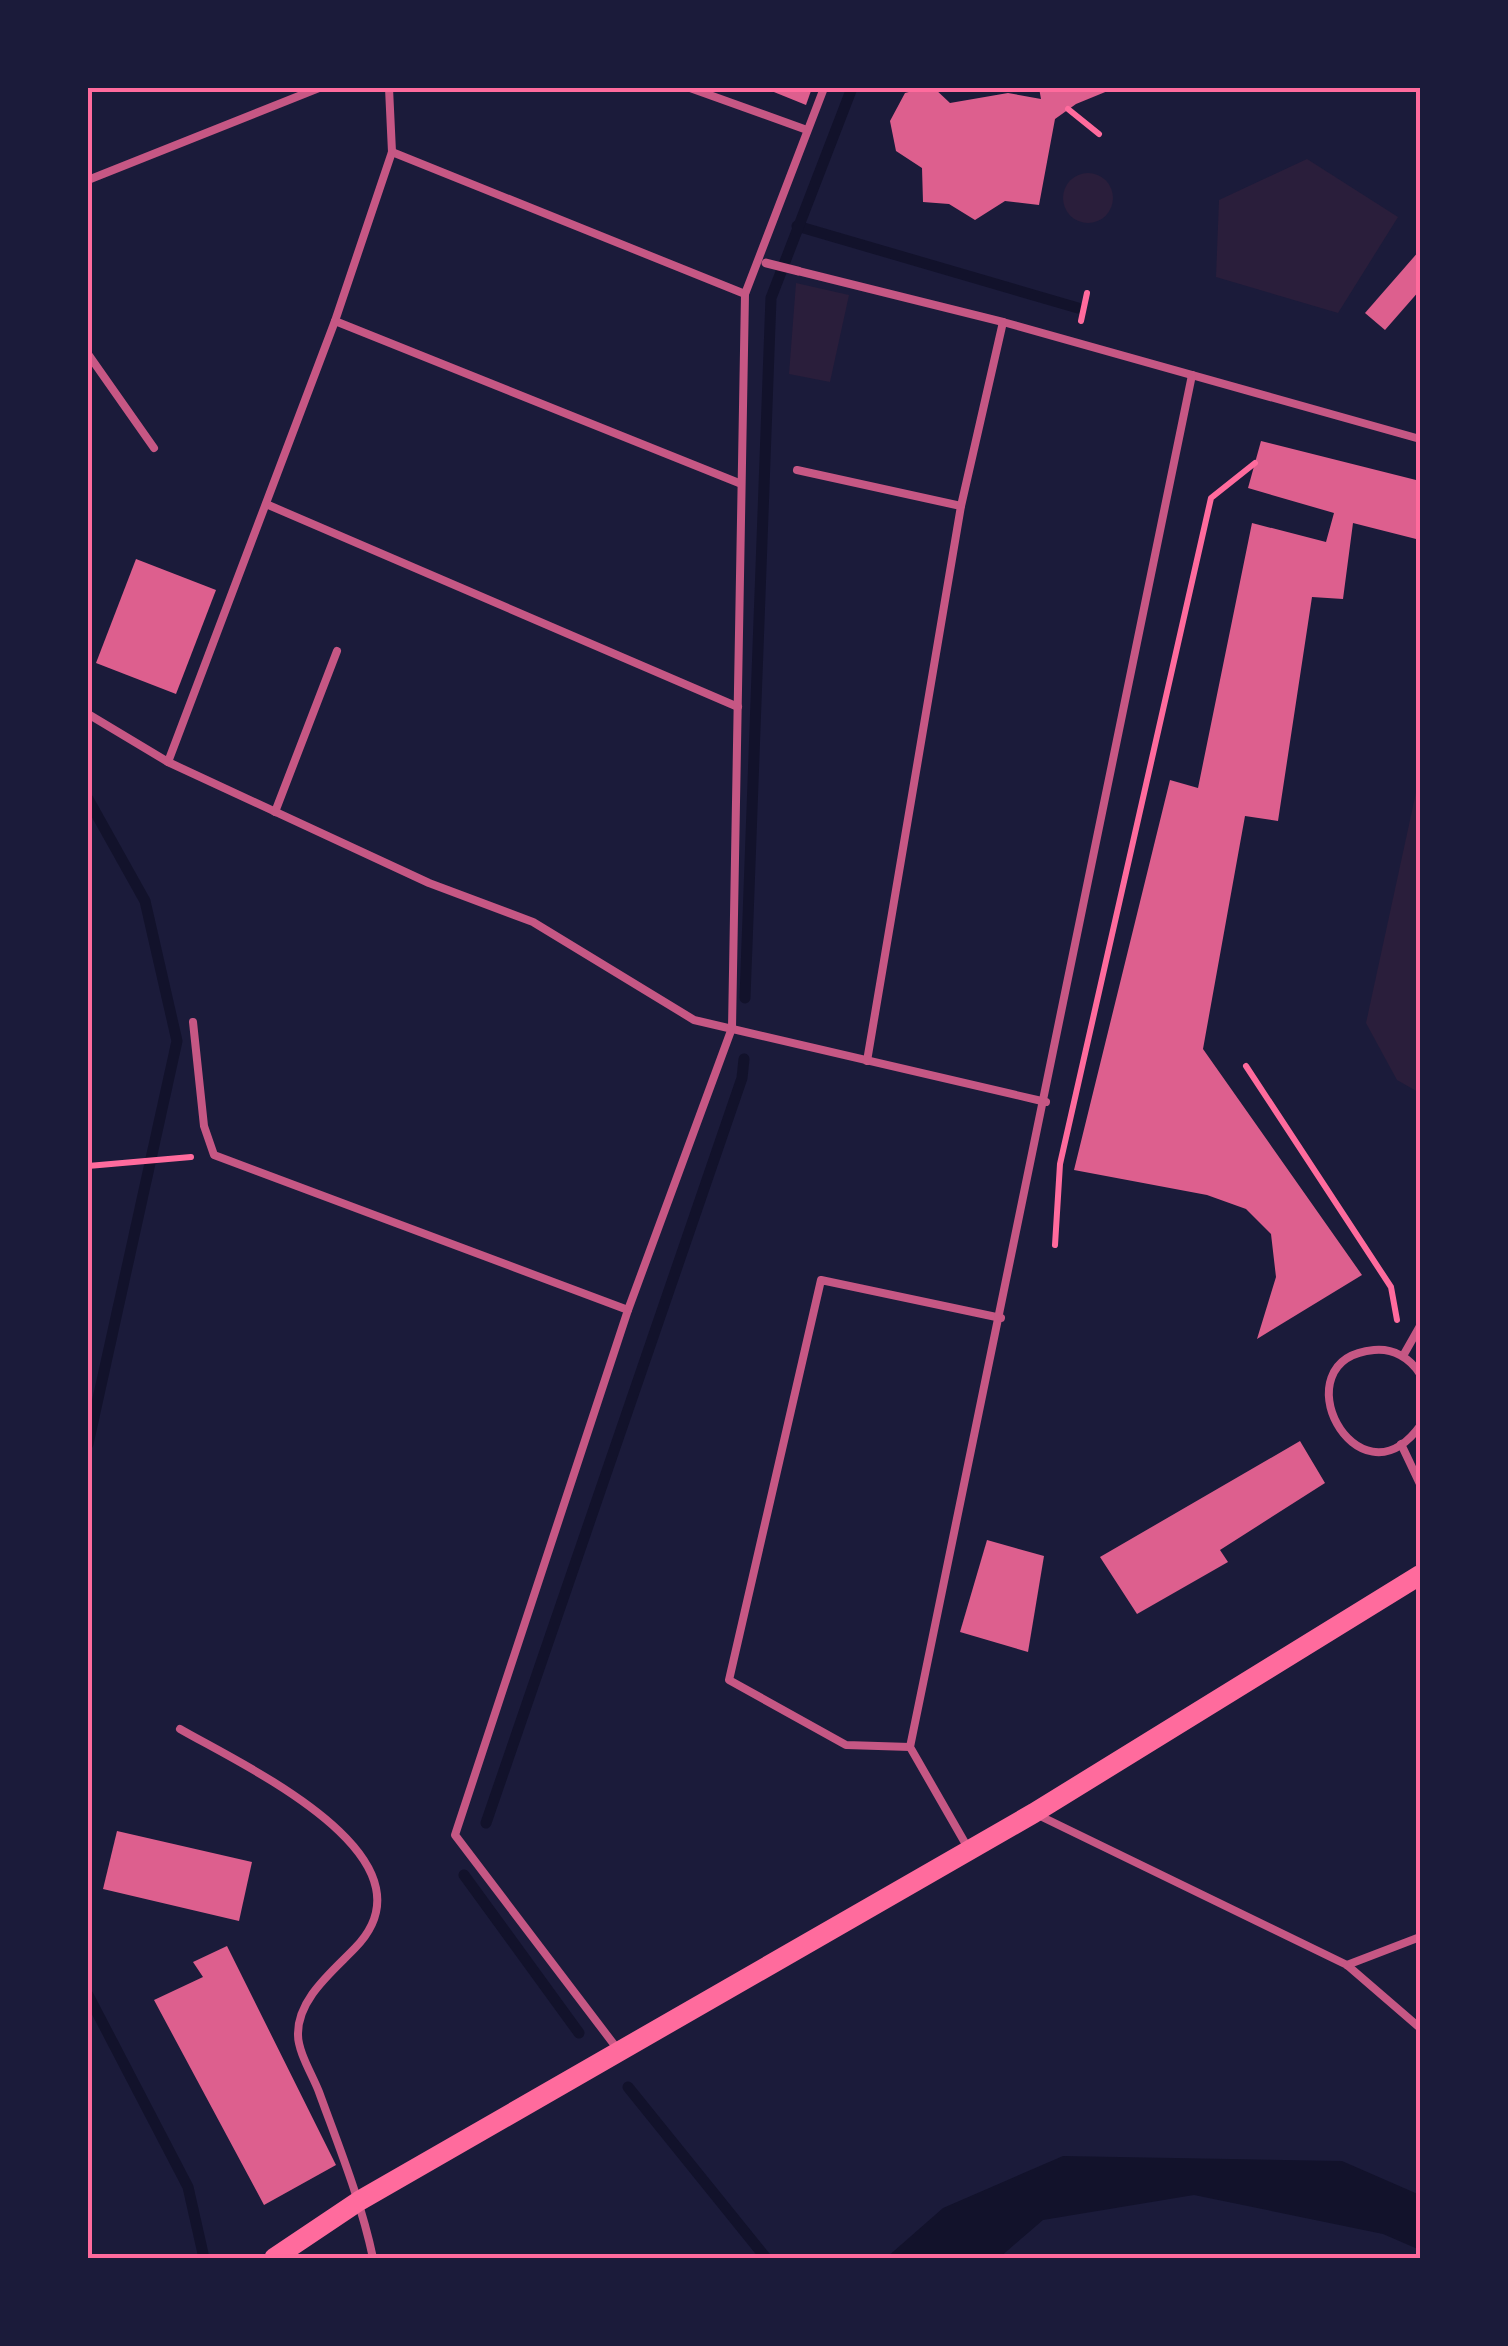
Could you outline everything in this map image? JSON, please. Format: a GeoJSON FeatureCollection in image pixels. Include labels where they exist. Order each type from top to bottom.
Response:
{"type":"FeatureCollection","features":[{"type":"Feature","properties":{"kind":"main road"},"geometry":{"type":"LineString","coordinates":[[279,2254],[360,2201],[1034,1813],[1420,1575]]}},
{"type":"Feature","properties":{"kind":"street"},"geometry":{"type":"LineString","coordinates":[[766,264],[798,271]]}},
{"type":"Feature","properties":{"kind":"lane"},"geometry":{"type":"LineString","coordinates":[[88,180],[315,88]]}},
{"type":"Feature","properties":{"kind":"lane"},"geometry":{"type":"LineString","coordinates":[[168,762],[335,321],[392,152],[389,88]]}},
{"type":"Feature","properties":{"kind":"lane"},"geometry":{"type":"LineString","coordinates":[[690,88],[807,130]]}},
{"type":"Feature","properties":{"kind":"lane"},"geometry":{"type":"LineString","coordinates":[[619,2050],[455,1834],[628,1310],[732,1028],[745,294],[824,88]]}},
{"type":"Feature","properties":{"kind":"lane"},"geometry":{"type":"LineString","coordinates":[[392,152],[745,294]]}},
{"type":"Feature","properties":{"kind":"lane"},"geometry":{"type":"LineString","coordinates":[[798,271],[1003,322],[1420,438]]}},
{"type":"Feature","properties":{"kind":"lane"},"geometry":{"type":"LineString","coordinates":[[335,321],[739,483]]}},
{"type":"Feature","properties":{"kind":"lane"},"geometry":{"type":"LineString","coordinates":[[868,1061],[962,506],[1003,322]]}},
{"type":"Feature","properties":{"kind":"lane"},"geometry":{"type":"LineString","coordinates":[[88,354],[154,448]]}},
{"type":"Feature","properties":{"kind":"lane"},"geometry":{"type":"LineString","coordinates":[[968,1848],[910,1746],[1046,1102],[1192,376]]}},
{"type":"Feature","properties":{"kind":"lane"},"geometry":{"type":"LineString","coordinates":[[796,470],[962,506]]}},
{"type":"Feature","properties":{"kind":"lane"},"geometry":{"type":"LineString","coordinates":[[266,504],[738,707]]}},
{"type":"Feature","properties":{"kind":"lane"},"geometry":{"type":"LineString","coordinates":[[275,812],[337,650]]}},
{"type":"Feature","properties":{"kind":"lane"},"geometry":{"type":"LineString","coordinates":[[88,714],[168,762],[429,883],[533,922],[694,1020],[1046,1102]]}},
{"type":"Feature","properties":{"kind":"lane"},"geometry":{"type":"LineString","coordinates":[[192,1022],[204,1126],[214,1155],[628,1310]]}},
{"type":"Feature","properties":{"kind":"lane"},"geometry":{"type":"LineString","coordinates":[[910,1746],[846,1745],[728,1680],[822,1280],[1000,1318]]}},
{"type":"Feature","properties":{"kind":"lane"},"geometry":{"type":"LineString","coordinates":[[1403,1356],[1420,1326]]}},
{"type":"Feature","properties":{"kind":"lane"},"geometry":{"type":"LineString","coordinates":[[1420,1374],[1403,1356],[1388,1350],[1355,1355],[1332,1379],[1328,1395],[1335,1425],[1344,1437],[1371,1450],[1401,1444],[1420,1426]]}},
{"type":"Feature","properties":{"kind":"lane"},"geometry":{"type":"LineString","coordinates":[[1401,1444],[1420,1484]]}},
{"type":"Feature","properties":{"kind":"lane"},"geometry":{"type":"LineString","coordinates":[[180,1729],[322,1811],[377,1880],[380,1914],[306,2004],[298,2036],[360,2201],[372,2258]]}},
{"type":"Feature","properties":{"kind":"lane"},"geometry":{"type":"LineString","coordinates":[[1034,1813],[1347,1965],[1420,2028]]}},
{"type":"Feature","properties":{"kind":"lane"},"geometry":{"type":"LineString","coordinates":[[1347,1965],[1420,1937]]}},
{"type":"Feature","properties":{"kind":"path"},"geometry":{"type":"LineString","coordinates":[[1068,110],[1100,134]]}},
{"type":"Feature","properties":{"kind":"path"},"geometry":{"type":"LineString","coordinates":[[1085,306],[1087,293]]}},
{"type":"Feature","properties":{"kind":"path"},"geometry":{"type":"LineString","coordinates":[[1056,1245],[1060,1164],[1211,498],[1255,463]]}},
{"type":"Feature","properties":{"kind":"path"},"geometry":{"type":"LineString","coordinates":[[1246,1066],[1392,1287],[1403,1356]]}},
{"type":"Feature","properties":{"kind":"path"},"geometry":{"type":"LineString","coordinates":[[88,1166],[214,1155]]}},
{"type":"Feature","properties":{"kind":"shaded area"},"geometry":{"type":"Polygon","coordinates":[[[1307,159],[1398,217],[1338,313],[1216,277],[1219,200],[1307,159]]]}},
{"type":"Feature","properties":{"kind":"shaded area"},"geometry":{"type":"Polygon","coordinates":[[[1088,173],[1106,180],[1113,198],[1106,216],[1088,223],[1070,216],[1063,198],[1070,180],[1088,173]]]}},
{"type":"Feature","properties":{"kind":"shaded area"},"geometry":{"type":"Polygon","coordinates":[[[796,283],[849,295],[830,382],[789,374],[796,283]]]}},
{"type":"Feature","properties":{"kind":"shaded area"},"geometry":{"type":"Polygon","coordinates":[[[1420,774],[1420,1093],[1397,1080],[1366,1023],[1420,774]]]}},
{"type":"Feature","properties":{"kind":"shaded area"},"geometry":{"type":"Polygon","coordinates":[[[1063,2156],[1342,2161],[1420,2195],[1420,2250],[1383,2234],[1194,2195],[1043,2220],[999,2258],[886,2258],[943,2208],[1063,2156]]]}},
{"type":"Feature","properties":{"kind":"building"},"geometry":{"type":"Polygon","coordinates":[[[764,88],[812,88],[806,105],[764,88]]]}},
{"type":"Feature","properties":{"kind":"building"},"geometry":{"type":"Polygon","coordinates":[[[934,88],[950,103],[1008,93],[1041,99],[1039,88],[1115,88],[1076,104],[1055,119],[1039,205],[1005,201],[975,220],[949,204],[923,202],[922,168],[896,151],[890,121],[905,93],[934,88]]]}},
{"type":"Feature","properties":{"kind":"building"},"geometry":{"type":"Polygon","coordinates":[[[1420,250],[1420,290],[1385,330],[1365,313],[1420,250]]]}},
{"type":"Feature","properties":{"kind":"building"},"geometry":{"type":"Polygon","coordinates":[[[1261,441],[1420,481],[1420,540],[1353,523],[1343,599],[1312,597],[1278,821],[1245,816],[1203,1049],[1362,1275],[1257,1339],[1276,1277],[1271,1234],[1246,1209],[1207,1195],[1074,1170],[1170,780],[1198,788],[1252,523],[1326,542],[1334,513],[1248,488],[1261,441]]]}},
{"type":"Feature","properties":{"kind":"building"},"geometry":{"type":"Polygon","coordinates":[[[136,559],[216,590],[176,694],[96,663],[136,559]]]}},
{"type":"Feature","properties":{"kind":"building"},"geometry":{"type":"Polygon","coordinates":[[[1300,1441],[1325,1483],[1220,1550],[1228,1562],[1137,1614],[1100,1557],[1300,1441]]]}},
{"type":"Feature","properties":{"kind":"building"},"geometry":{"type":"Polygon","coordinates":[[[987,1540],[1044,1556],[1028,1652],[960,1632],[987,1540]]]}},
{"type":"Feature","properties":{"kind":"building"},"geometry":{"type":"Polygon","coordinates":[[[117,1831],[252,1862],[239,1921],[103,1889],[117,1831]]]}},
{"type":"Feature","properties":{"kind":"building"},"geometry":{"type":"Polygon","coordinates":[[[227,1946],[336,2165],[264,2205],[154,2000],[203,1977],[193,1962],[227,1946]]]}},
{"type":"Feature","properties":{"kind":"waterway"},"geometry":{"type":"LineString","coordinates":[[745,998],[771,298],[852,88]]}},
{"type":"Feature","properties":{"kind":"waterway"},"geometry":{"type":"LineString","coordinates":[[797,226],[1078,308]]}},
{"type":"Feature","properties":{"kind":"waterway"},"geometry":{"type":"LineString","coordinates":[[88,799],[145,901],[177,1041],[88,1444]]}},
{"type":"Feature","properties":{"kind":"waterway"},"geometry":{"type":"LineString","coordinates":[[486,1823],[742,1078],[744,1059]]}},
{"type":"Feature","properties":{"kind":"waterway"},"geometry":{"type":"LineString","coordinates":[[464,1875],[579,2033]]}},
{"type":"Feature","properties":{"kind":"waterway"},"geometry":{"type":"LineString","coordinates":[[88,1995],[188,2187],[204,2258]]}},
{"type":"Feature","properties":{"kind":"waterway"},"geometry":{"type":"LineString","coordinates":[[628,2087],[766,2258]]}}]}
